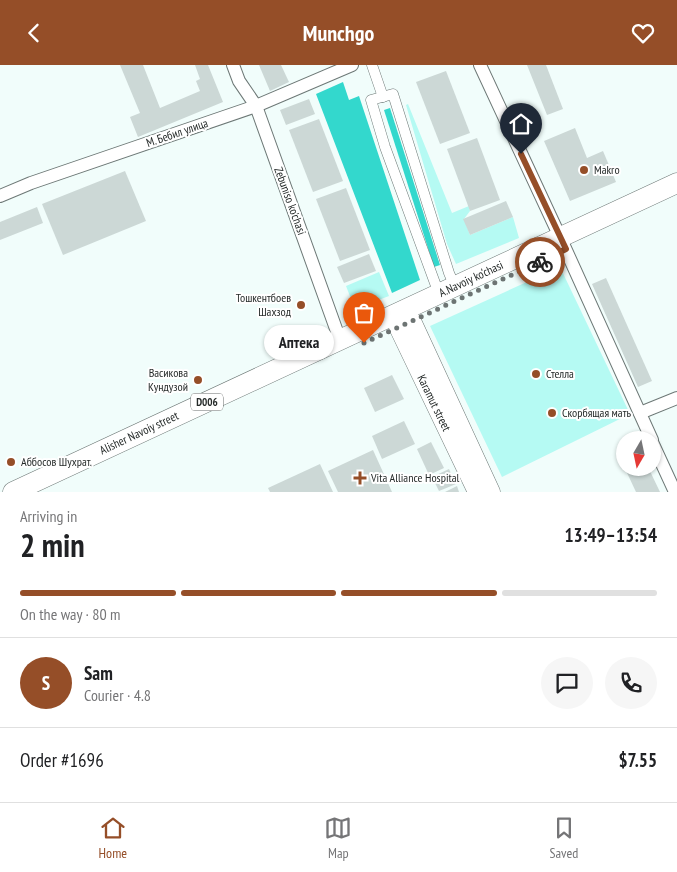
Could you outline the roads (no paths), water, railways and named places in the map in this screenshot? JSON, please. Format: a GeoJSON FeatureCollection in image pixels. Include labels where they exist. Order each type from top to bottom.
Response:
{"type":"FeatureCollection","features":[{"type":"Feature","properties":{"kind":"main road","name":"A.Navoiy ko‘chasi"},"geometry":{"type":"LineString","coordinates":[[404,320],[447,290],[563,243],[677,183]]}},
{"type":"Feature","properties":{"kind":"main road","name":"Alisher Navoiy street"},"geometry":{"type":"LineString","coordinates":[[45,492],[563,243],[677,197]]}},
{"type":"Feature","properties":{"kind":"main road","name":"Alisher Navoiy street"},"geometry":{"type":"LineString","coordinates":[[13,492],[340,340],[404,320]]}},
{"type":"Feature","properties":{"kind":"main road","name":"Karamut street"},"geometry":{"type":"LineString","coordinates":[[404,320],[477,492]]}},
{"type":"Feature","properties":{"kind":"main road","name":"Karamut street"},"geometry":{"type":"LineString","coordinates":[[404,320],[492,492]]}},
{"type":"Feature","properties":{"kind":"street","name":"Zebuniso ko'chasi"},"geometry":{"type":"LineString","coordinates":[[233,65],[239,81],[256,106],[340,340]]}},
{"type":"Feature","properties":{"kind":"street","name":"М. Бебил улица"},"geometry":{"type":"LineString","coordinates":[[0,196],[31,183],[256,106],[352,65]]}},
{"type":"Feature","properties":{"kind":"street"},"geometry":{"type":"LineString","coordinates":[[372,65],[383,97]]}},
{"type":"Feature","properties":{"kind":"street"},"geometry":{"type":"LineString","coordinates":[[480,65],[648,431]]}},
{"type":"Feature","properties":{"kind":"street"},"geometry":{"type":"LineString","coordinates":[[393,94],[449,273],[447,290],[385,147],[371,100],[393,94]]}},
{"type":"Feature","properties":{"kind":"street"},"geometry":{"type":"LineString","coordinates":[[640,413],[677,398]]}},
{"type":"Feature","properties":{"kind":"street"},"geometry":{"type":"LineString","coordinates":[[661,461],[675,492]]}},
{"type":"Feature","properties":{"kind":"place","name":"Makro"},"geometry":{"type":"Point","coordinates":[584,170]}},
{"type":"Feature","properties":{"kind":"place","name":"Тошкентбоев Шахзод"},"geometry":{"type":"Point","coordinates":[301,305]}},
{"type":"Feature","properties":{"kind":"place","name":"Аптека"},"geometry":{"type":"Point","coordinates":[364,343]}},
{"type":"Feature","properties":{"kind":"place","name":"Стелла"},"geometry":{"type":"Point","coordinates":[536,374]}},
{"type":"Feature","properties":{"kind":"place","name":"Васикова Кундузой"},"geometry":{"type":"Point","coordinates":[198,380]}},
{"type":"Feature","properties":{"kind":"place","name":"Скорбящая мать"},"geometry":{"type":"Point","coordinates":[552,413]}},
{"type":"Feature","properties":{"kind":"place","name":"Аббосов Шухрат."},"geometry":{"type":"Point","coordinates":[11,462]}},
{"type":"Feature","properties":{"kind":"place","name":"Vita Alliance Hospital"},"geometry":{"type":"Point","coordinates":[360,478]}}]}
